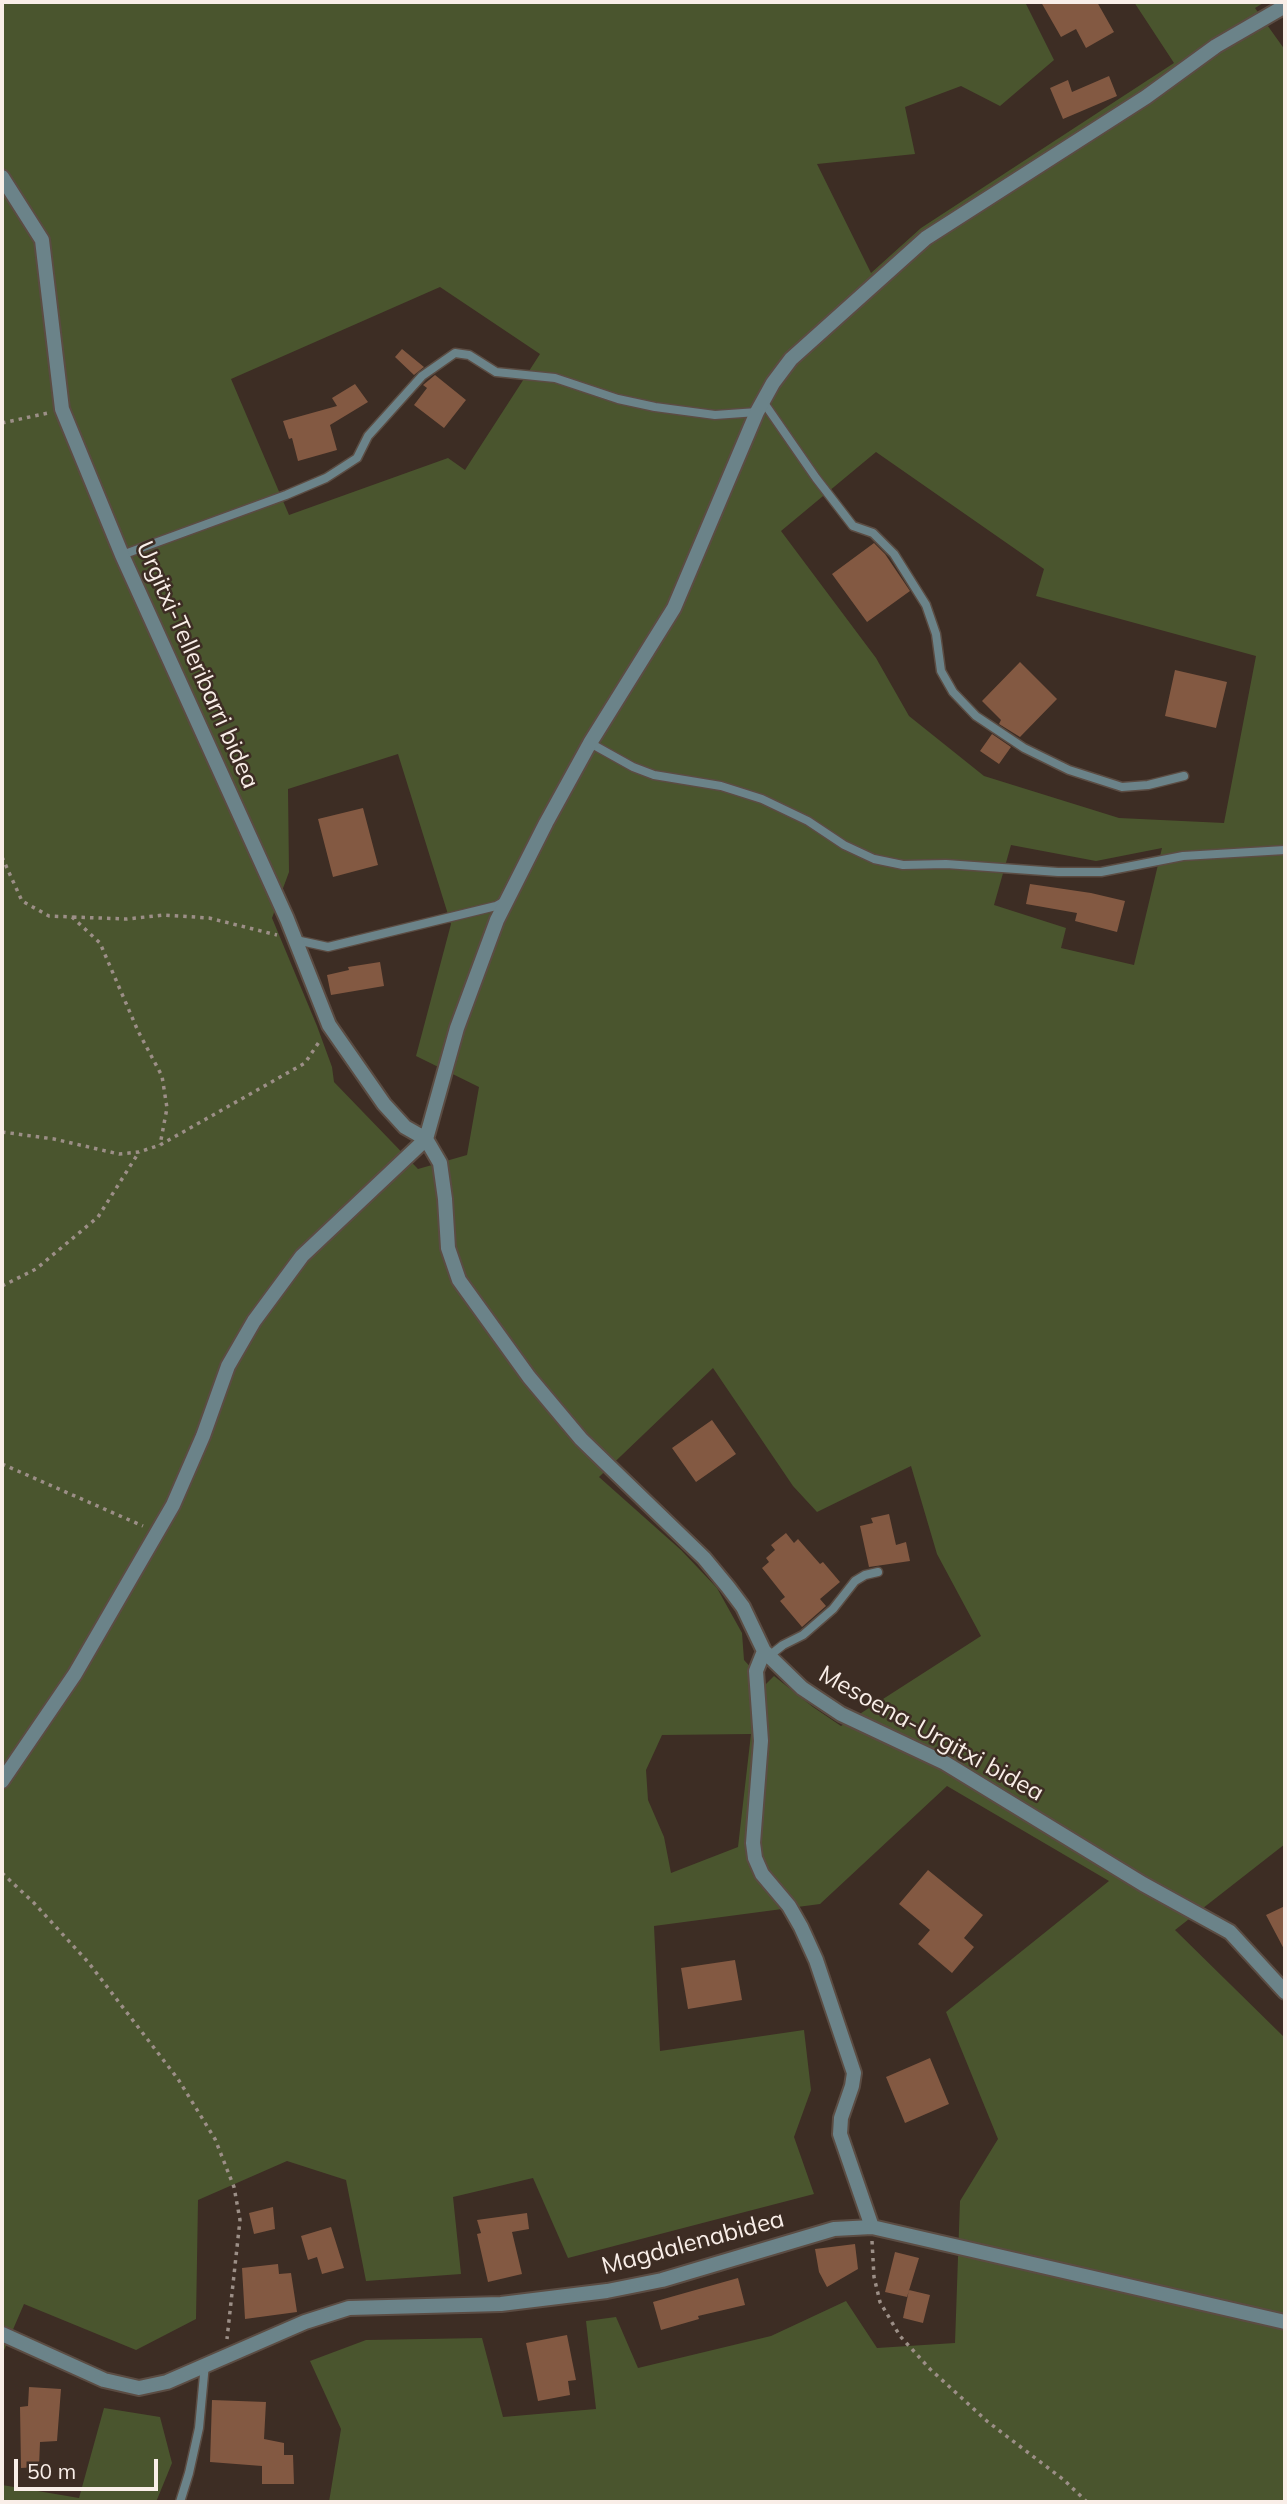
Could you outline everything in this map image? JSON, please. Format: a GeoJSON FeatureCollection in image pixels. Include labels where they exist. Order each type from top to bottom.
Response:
{"type":"FeatureCollection","features":[{"type":"Feature","properties":{"kind":"street"},"geometry":{"type":"LineString","coordinates":[[2,1781],[75,1674],[173,1505],[203,1436],[228,1366],[254,1321],[302,1256],[426,1139],[457,1028],[497,920],[590,743],[674,608],[760,406],[791,359],[926,239],[1146,97],[1216,46],[1285,6]]}},
{"type":"Feature","properties":{"kind":"street","name":"Urgitxi-Telleribarri bidea"},"geometry":{"type":"LineString","coordinates":[[2,177],[42,240],[62,409],[122,555],[296,940],[329,1025],[384,1104],[405,1128],[426,1139]]}},
{"type":"Feature","properties":{"kind":"street","name":"Mesoena-Urgitxi bidea"},"geometry":{"type":"LineString","coordinates":[[426,1139],[440,1163],[448,1248],[459,1280],[528,1377],[581,1439],[704,1558],[720,1577],[743,1607],[766,1654],[802,1688],[841,1714],[945,1763],[1143,1884],[1230,1932],[1285,1992]]}},
{"type":"Feature","properties":{"kind":"street"},"geometry":{"type":"LineString","coordinates":[[766,1654],[756,1671],[761,1741],[753,1843],[755,1858],[762,1874],[789,1906],[801,1927],[816,1960],[854,2073],[841,2118],[840,2134],[872,2227]]}},
{"type":"Feature","properties":{"kind":"street","name":"Magdalenabidea"},"geometry":{"type":"LineString","coordinates":[[2,2334],[104,2380],[139,2388],[167,2382],[304,2322],[349,2308],[501,2304],[607,2291],[662,2280],[834,2229],[872,2227],[1285,2322]]}},
{"type":"Feature","properties":{"kind":"lane"},"geometry":{"type":"LineString","coordinates":[[122,555],[326,478],[357,458],[368,436],[422,376],[455,353],[469,355],[496,372],[555,378],[618,399],[655,407],[715,415],[760,406],[853,526],[873,533],[894,554],[926,605],[936,634],[941,671],[953,692],[976,716],[1035,753],[1069,770],[1122,787],[1148,785],[1184,776]]}},
{"type":"Feature","properties":{"kind":"lane"},"geometry":{"type":"LineString","coordinates":[[590,743],[654,775],[721,786],[762,799],[808,821],[844,845],[874,859],[904,865],[946,864],[1058,872],[1101,872],[1183,856],[1285,850]]}},
{"type":"Feature","properties":{"kind":"lane"},"geometry":{"type":"LineString","coordinates":[[296,940],[328,947],[496,906],[508,900]]}},
{"type":"Feature","properties":{"kind":"lane"},"geometry":{"type":"LineString","coordinates":[[766,1654],[803,1635],[833,1609],[855,1581],[878,1572]]}},
{"type":"Feature","properties":{"kind":"lane"},"geometry":{"type":"LineString","coordinates":[[180,2502],[199,2428],[205,2364]]}},
{"type":"Feature","properties":{"kind":"path"},"geometry":{"type":"LineString","coordinates":[[2,423],[62,409]]}},
{"type":"Feature","properties":{"kind":"path"},"geometry":{"type":"LineString","coordinates":[[2,856],[22,901],[49,916],[127,919],[164,915],[209,918],[296,940]]}},
{"type":"Feature","properties":{"kind":"path"},"geometry":{"type":"LineString","coordinates":[[72,917],[100,943],[138,1031],[162,1076],[167,1108],[160,1145]]}},
{"type":"Feature","properties":{"kind":"path"},"geometry":{"type":"LineString","coordinates":[[2,1132],[54,1139],[119,1154],[139,1152],[160,1145],[305,1063],[329,1025]]}},
{"type":"Feature","properties":{"kind":"path"},"geometry":{"type":"LineString","coordinates":[[2,1286],[36,1269],[98,1217],[139,1152]]}},
{"type":"Feature","properties":{"kind":"path"},"geometry":{"type":"LineString","coordinates":[[2,1464],[157,1532]]}},
{"type":"Feature","properties":{"kind":"path"},"geometry":{"type":"LineString","coordinates":[[2,1873],[34,1903],[88,1962],[178,2080],[215,2139],[234,2187],[240,2220],[226,2355]]}},
{"type":"Feature","properties":{"kind":"path"},"geometry":{"type":"LineString","coordinates":[[872,2227],[874,2277],[880,2302],[901,2336],[930,2370],[988,2422],[1064,2480],[1087,2502]]}},
{"type":"Feature","properties":{"kind":"green space"},"geometry":{"type":"Polygon","coordinates":[[[2,2],[1025,2],[1054,60],[1000,106],[961,86],[905,107],[915,154],[817,164],[871,273],[921,228],[1174,63],[1134,2],[1265,2],[1255,8],[1285,50],[1285,1844],[1175,1930],[1285,2038],[1285,2502],[329,2502],[341,2429],[310,2361],[366,2340],[482,2338],[503,2417],[596,2409],[586,2321],[616,2317],[638,2368],[771,2336],[846,2301],[877,2348],[955,2343],[960,2201],[998,2139],[946,2012],[1109,1881],[947,1786],[820,1904],[654,1926],[660,2051],[804,2030],[811,2090],[794,2137],[814,2194],[568,2258],[533,2178],[453,2197],[461,2274],[366,2281],[346,2180],[287,2161],[198,2200],[196,2319],[136,2350],[24,2304],[2,2355],[2,2]],[[440,287],[231,379],[289,515],[448,458],[465,470],[540,354],[440,287]],[[876,452],[781,531],[876,658],[909,716],[984,776],[1119,818],[1224,823],[1256,656],[1036,596],[1044,569],[876,452]],[[398,754],[288,789],[289,872],[272,918],[317,1026],[332,1067],[334,1082],[418,1169],[467,1155],[479,1087],[416,1056],[451,924],[398,754]],[[1011,845],[994,905],[1066,928],[1061,948],[1134,965],[1162,848],[1096,861],[1011,845]],[[713,1368],[599,1477],[681,1550],[717,1588],[742,1633],[744,1660],[766,1684],[774,1676],[841,1726],[981,1636],[937,1554],[911,1466],[817,1512],[793,1486],[713,1368]],[[751,1734],[662,1735],[646,1770],[648,1800],[664,1837],[671,1873],[738,1847],[751,1734]]]}},
{"type":"Feature","properties":{"kind":"green space"},"geometry":{"type":"Polygon","coordinates":[[[104,2408],[160,2417],[172,2463],[156,2502],[2,2502],[2,2485],[79,2498],[104,2408]]]}},
{"type":"Feature","properties":{"kind":"building"},"geometry":{"type":"Polygon","coordinates":[[[1041,2],[1097,2],[1114,32],[1086,48],[1076,29],[1061,37],[1041,2]]]}},
{"type":"Feature","properties":{"kind":"building"},"geometry":{"type":"Polygon","coordinates":[[[1109,76],[1117,96],[1063,119],[1050,88],[1068,80],[1072,92],[1109,76]]]}},
{"type":"Feature","properties":{"kind":"building"},"geometry":{"type":"Polygon","coordinates":[[[402,349],[424,367],[414,375],[395,357],[402,349]]]}},
{"type":"Feature","properties":{"kind":"building"},"geometry":{"type":"Polygon","coordinates":[[[435,375],[466,400],[444,428],[414,405],[427,388],[423,385],[435,375]]]}},
{"type":"Feature","properties":{"kind":"building"},"geometry":{"type":"Polygon","coordinates":[[[355,384],[368,402],[330,425],[337,450],[298,461],[292,438],[289,439],[283,421],[337,406],[332,398],[355,384]]]}},
{"type":"Feature","properties":{"kind":"building"},"geometry":{"type":"Polygon","coordinates":[[[874,543],[885,554],[910,591],[867,622],[832,574],[874,543]]]}},
{"type":"Feature","properties":{"kind":"building"},"geometry":{"type":"Polygon","coordinates":[[[1020,662],[1057,699],[1020,737],[999,724],[1001,720],[982,701],[1020,662]]]}},
{"type":"Feature","properties":{"kind":"building"},"geometry":{"type":"Polygon","coordinates":[[[1175,670],[1227,682],[1216,728],[1165,716],[1175,670]]]}},
{"type":"Feature","properties":{"kind":"building"},"geometry":{"type":"Polygon","coordinates":[[[992,734],[1011,747],[999,764],[980,751],[992,734]]]}},
{"type":"Feature","properties":{"kind":"building"},"geometry":{"type":"Polygon","coordinates":[[[363,808],[378,865],[333,877],[318,819],[363,808]]]}},
{"type":"Feature","properties":{"kind":"building"},"geometry":{"type":"Polygon","coordinates":[[[1030,884],[1125,901],[1117,932],[1075,921],[1077,913],[1026,904],[1030,884]]]}},
{"type":"Feature","properties":{"kind":"building"},"geometry":{"type":"Polygon","coordinates":[[[380,962],[384,986],[331,995],[327,975],[349,970],[348,967],[380,962]]]}},
{"type":"Feature","properties":{"kind":"building"},"geometry":{"type":"Polygon","coordinates":[[[712,1420],[736,1454],[696,1482],[672,1448],[712,1420]]]}},
{"type":"Feature","properties":{"kind":"building"},"geometry":{"type":"Polygon","coordinates":[[[889,1514],[896,1545],[906,1542],[910,1561],[869,1567],[860,1526],[873,1523],[871,1518],[889,1514]]]}},
{"type":"Feature","properties":{"kind":"building"},"geometry":{"type":"Polygon","coordinates":[[[786,1533],[794,1543],[798,1539],[840,1582],[820,1599],[826,1606],[802,1627],[780,1601],[785,1597],[762,1568],[769,1562],[766,1558],[775,1550],[771,1545],[786,1533]]]}},
{"type":"Feature","properties":{"kind":"building"},"geometry":{"type":"Polygon","coordinates":[[[928,1870],[983,1915],[964,1938],[974,1947],[952,1973],[918,1944],[930,1930],[899,1904],[928,1870]]]}},
{"type":"Feature","properties":{"kind":"building"},"geometry":{"type":"Polygon","coordinates":[[[1285,1906],[1285,1951],[1266,1915],[1285,1906]]]}},
{"type":"Feature","properties":{"kind":"building"},"geometry":{"type":"Polygon","coordinates":[[[735,1960],[742,2000],[688,2009],[681,1968],[735,1960]]]}},
{"type":"Feature","properties":{"kind":"building"},"geometry":{"type":"Polygon","coordinates":[[[930,2058],[949,2104],[905,2123],[886,2077],[930,2058]]]}},
{"type":"Feature","properties":{"kind":"building"},"geometry":{"type":"Polygon","coordinates":[[[273,2207],[275,2229],[254,2234],[249,2213],[273,2207]]]}},
{"type":"Feature","properties":{"kind":"building"},"geometry":{"type":"Polygon","coordinates":[[[527,2213],[529,2229],[512,2232],[522,2274],[488,2282],[477,2234],[481,2233],[477,2220],[527,2213]]]}},
{"type":"Feature","properties":{"kind":"building"},"geometry":{"type":"Polygon","coordinates":[[[331,2227],[344,2268],[322,2274],[317,2257],[308,2260],[301,2236],[331,2227]]]}},
{"type":"Feature","properties":{"kind":"building"},"geometry":{"type":"Polygon","coordinates":[[[855,2244],[858,2269],[827,2287],[819,2272],[815,2249],[855,2244]]]}},
{"type":"Feature","properties":{"kind":"building"},"geometry":{"type":"Polygon","coordinates":[[[895,2252],[919,2258],[907,2297],[885,2292],[895,2252]]]}},
{"type":"Feature","properties":{"kind":"building"},"geometry":{"type":"Polygon","coordinates":[[[278,2264],[279,2274],[291,2273],[297,2312],[245,2319],[242,2268],[278,2264]]]}},
{"type":"Feature","properties":{"kind":"building"},"geometry":{"type":"Polygon","coordinates":[[[738,2278],[745,2305],[698,2316],[699,2319],[661,2330],[653,2302],[738,2278]]]}},
{"type":"Feature","properties":{"kind":"building"},"geometry":{"type":"Polygon","coordinates":[[[909,2290],[930,2295],[923,2323],[903,2318],[909,2290]]]}},
{"type":"Feature","properties":{"kind":"building"},"geometry":{"type":"Polygon","coordinates":[[[567,2335],[576,2380],[568,2381],[570,2395],[538,2401],[526,2343],[567,2335]]]}},
{"type":"Feature","properties":{"kind":"building"},"geometry":{"type":"Polygon","coordinates":[[[29,2387],[61,2389],[57,2441],[40,2442],[39,2467],[21,2468],[20,2407],[28,2406],[29,2387]]]}},
{"type":"Feature","properties":{"kind":"building"},"geometry":{"type":"Polygon","coordinates":[[[212,2400],[266,2402],[264,2439],[284,2443],[284,2455],[293,2455],[294,2484],[262,2484],[262,2466],[210,2462],[212,2400]]]}}]}
